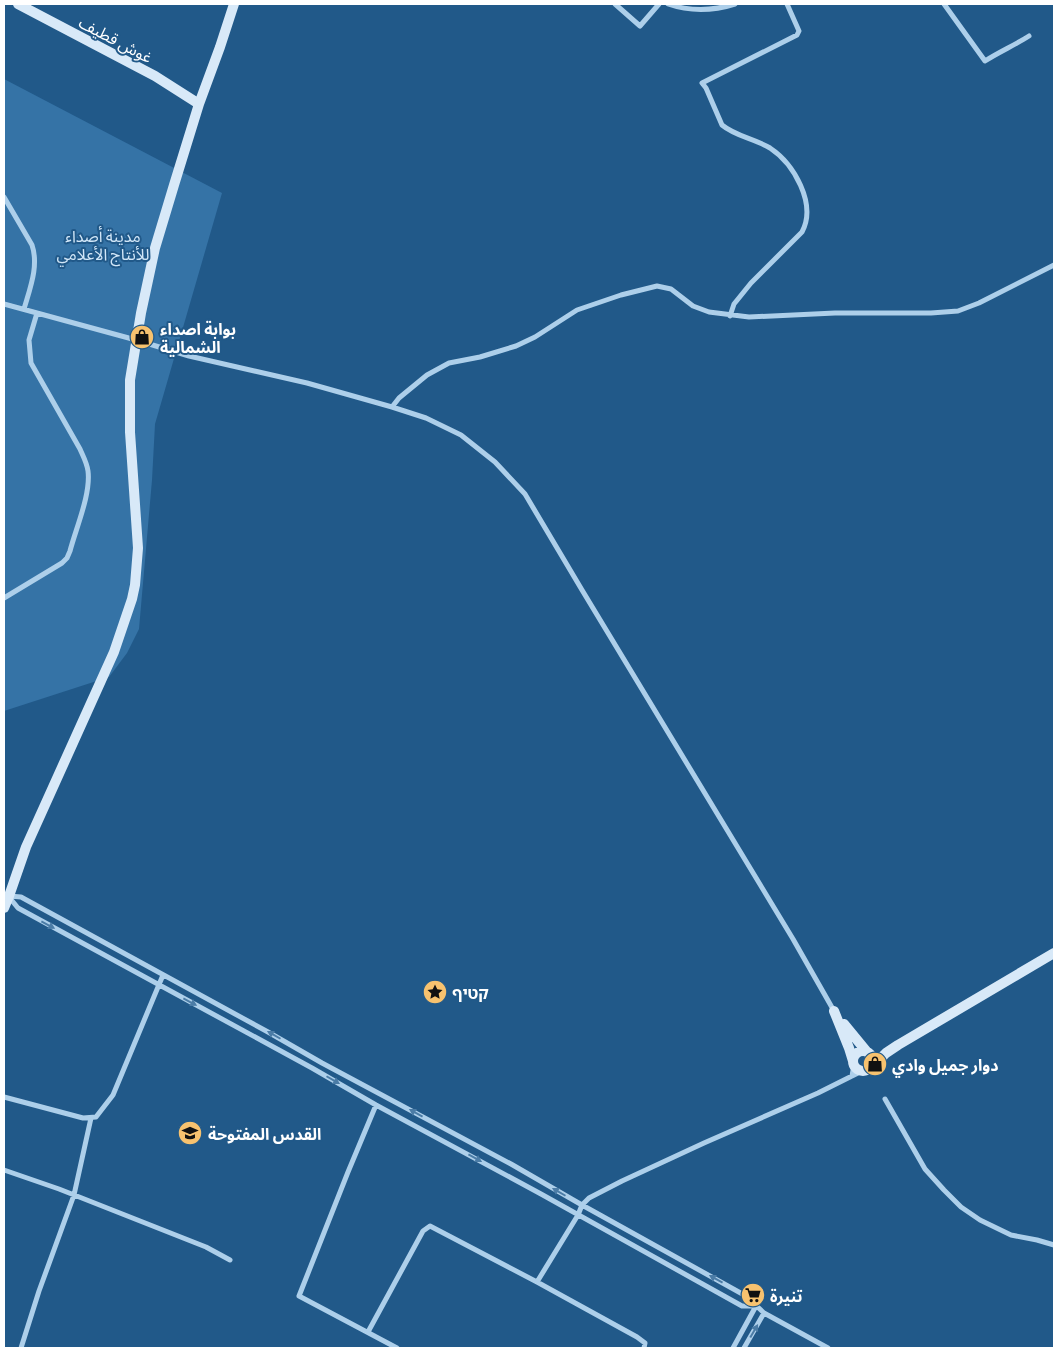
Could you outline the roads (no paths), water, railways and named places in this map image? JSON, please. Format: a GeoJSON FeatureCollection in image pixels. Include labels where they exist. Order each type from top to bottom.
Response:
{"type":"FeatureCollection","features":[{"type":"Feature","properties":{"kind":"main road","name":"غوش قطيف"},"geometry":{"type":"LineString","coordinates":[[18,4],[155,76],[199,104]]}},
{"type":"Feature","properties":{"kind":"main road"},"geometry":{"type":"LineString","coordinates":[[4,908],[6,895],[26,847],[114,652],[132,598],[138,548],[130,432],[130,380],[136,340],[155,248],[199,104],[234,4]]}},
{"type":"Feature","properties":{"kind":"main road"},"geometry":{"type":"LineString","coordinates":[[860,1066],[886,1053],[1054,953]]}},
{"type":"Feature","properties":{"kind":"main road"},"geometry":{"type":"LineString","coordinates":[[834,1011],[873,1059],[860,1066]]}},
{"type":"Feature","properties":{"kind":"main road"},"geometry":{"type":"LineString","coordinates":[[834,1011],[849,1048],[860,1066]]}},
{"type":"Feature","properties":{"kind":"main road"},"geometry":{"type":"LineString","coordinates":[[860,1066],[856,1054],[861,1051],[868,1052],[898,1045]]}},
{"type":"Feature","properties":{"kind":"street"},"geometry":{"type":"LineString","coordinates":[[615,4],[640,26],[659,4]]}},
{"type":"Feature","properties":{"kind":"street"},"geometry":{"type":"LineString","coordinates":[[668,4],[677,7],[710,10],[735,4]]}},
{"type":"Feature","properties":{"kind":"street"},"geometry":{"type":"LineString","coordinates":[[730,316],[734,304],[751,283],[802,232],[806,205],[805,196],[791,170],[771,149],[757,141],[726,129],[722,125],[702,83],[797,35],[799,31],[787,4]]}},
{"type":"Feature","properties":{"kind":"street"},"geometry":{"type":"LineString","coordinates":[[944,4],[985,61],[1029,36]]}},
{"type":"Feature","properties":{"kind":"street"},"geometry":{"type":"LineString","coordinates":[[4,197],[34,251],[35,265],[24,309]]}},
{"type":"Feature","properties":{"kind":"street"},"geometry":{"type":"LineString","coordinates":[[392,407],[399,398],[427,375],[449,363],[480,357],[516,346],[535,337],[577,310],[621,295],[657,286],[671,289],[693,306],[709,312],[730,316],[749,317],[835,313],[931,314],[958,311],[1054,266]]}},
{"type":"Feature","properties":{"kind":"street"},"geometry":{"type":"LineString","coordinates":[[4,304],[189,356],[307,382],[392,407],[426,418],[461,435],[495,462],[525,494],[834,1011]]}},
{"type":"Feature","properties":{"kind":"street"},"geometry":{"type":"LineString","coordinates":[[4,598],[62,563],[67,558],[87,490],[88,472],[80,449],[31,363],[28,340],[37,313]]}},
{"type":"Feature","properties":{"kind":"street"},"geometry":{"type":"LineString","coordinates":[[6,895],[20,898],[511,1164],[746,1296],[764,1313],[826,1348]]}},
{"type":"Feature","properties":{"kind":"street"},"geometry":{"type":"LineString","coordinates":[[6,895],[18,908],[742,1306],[756,1306]]}},
{"type":"Feature","properties":{"kind":"street"},"geometry":{"type":"LineString","coordinates":[[4,1097],[83,1118],[96,1117],[113,1095],[163,975]]}},
{"type":"Feature","properties":{"kind":"street"},"geometry":{"type":"LineString","coordinates":[[852,1076],[860,1066]]}},
{"type":"Feature","properties":{"kind":"street"},"geometry":{"type":"LineString","coordinates":[[537,1282],[578,1215],[582,1205],[589,1198],[622,1180],[704,1142],[818,1093],[852,1076],[860,1066]]}},
{"type":"Feature","properties":{"kind":"street"},"geometry":{"type":"LineString","coordinates":[[885,1099],[925,1169],[962,1207],[980,1220],[1010,1235],[1054,1245]]}},
{"type":"Feature","properties":{"kind":"street"},"geometry":{"type":"LineString","coordinates":[[376,1105],[299,1296],[397,1348]]}},
{"type":"Feature","properties":{"kind":"street"},"geometry":{"type":"LineString","coordinates":[[21,1348],[74,1195],[91,1118]]}},
{"type":"Feature","properties":{"kind":"street"},"geometry":{"type":"LineString","coordinates":[[4,1170],[74,1195],[206,1247],[230,1260]]}},
{"type":"Feature","properties":{"kind":"street"},"geometry":{"type":"LineString","coordinates":[[368,1332],[422,1231],[430,1226],[637,1337],[646,1343],[644,1348]]}},
{"type":"Feature","properties":{"kind":"street"},"geometry":{"type":"LineString","coordinates":[[733,1348],[756,1306]]}},
{"type":"Feature","properties":{"kind":"street"},"geometry":{"type":"LineString","coordinates":[[744,1348],[764,1313]]}},
{"type":"Feature","properties":{"kind":"place","name":"بوابة اصداء الشمالية"},"geometry":{"type":"Point","coordinates":[142,337]}},
{"type":"Feature","properties":{"kind":"place","name":"קטיף"},"geometry":{"type":"Point","coordinates":[435,992]}},
{"type":"Feature","properties":{"kind":"place","name":"دوار جميل وادي"},"geometry":{"type":"Point","coordinates":[875,1064]}},
{"type":"Feature","properties":{"kind":"place","name":"القدس المفتوحة"},"geometry":{"type":"Point","coordinates":[190,1133]}},
{"type":"Feature","properties":{"kind":"place","name":"تنيرة"},"geometry":{"type":"Point","coordinates":[753,1295]}},
{"type":"Feature","properties":{"kind":"park label","name":"مدينة أصداء للأنتاج الأعلامي"},"geometry":{"type":"Point","coordinates":[103,244]}}]}
